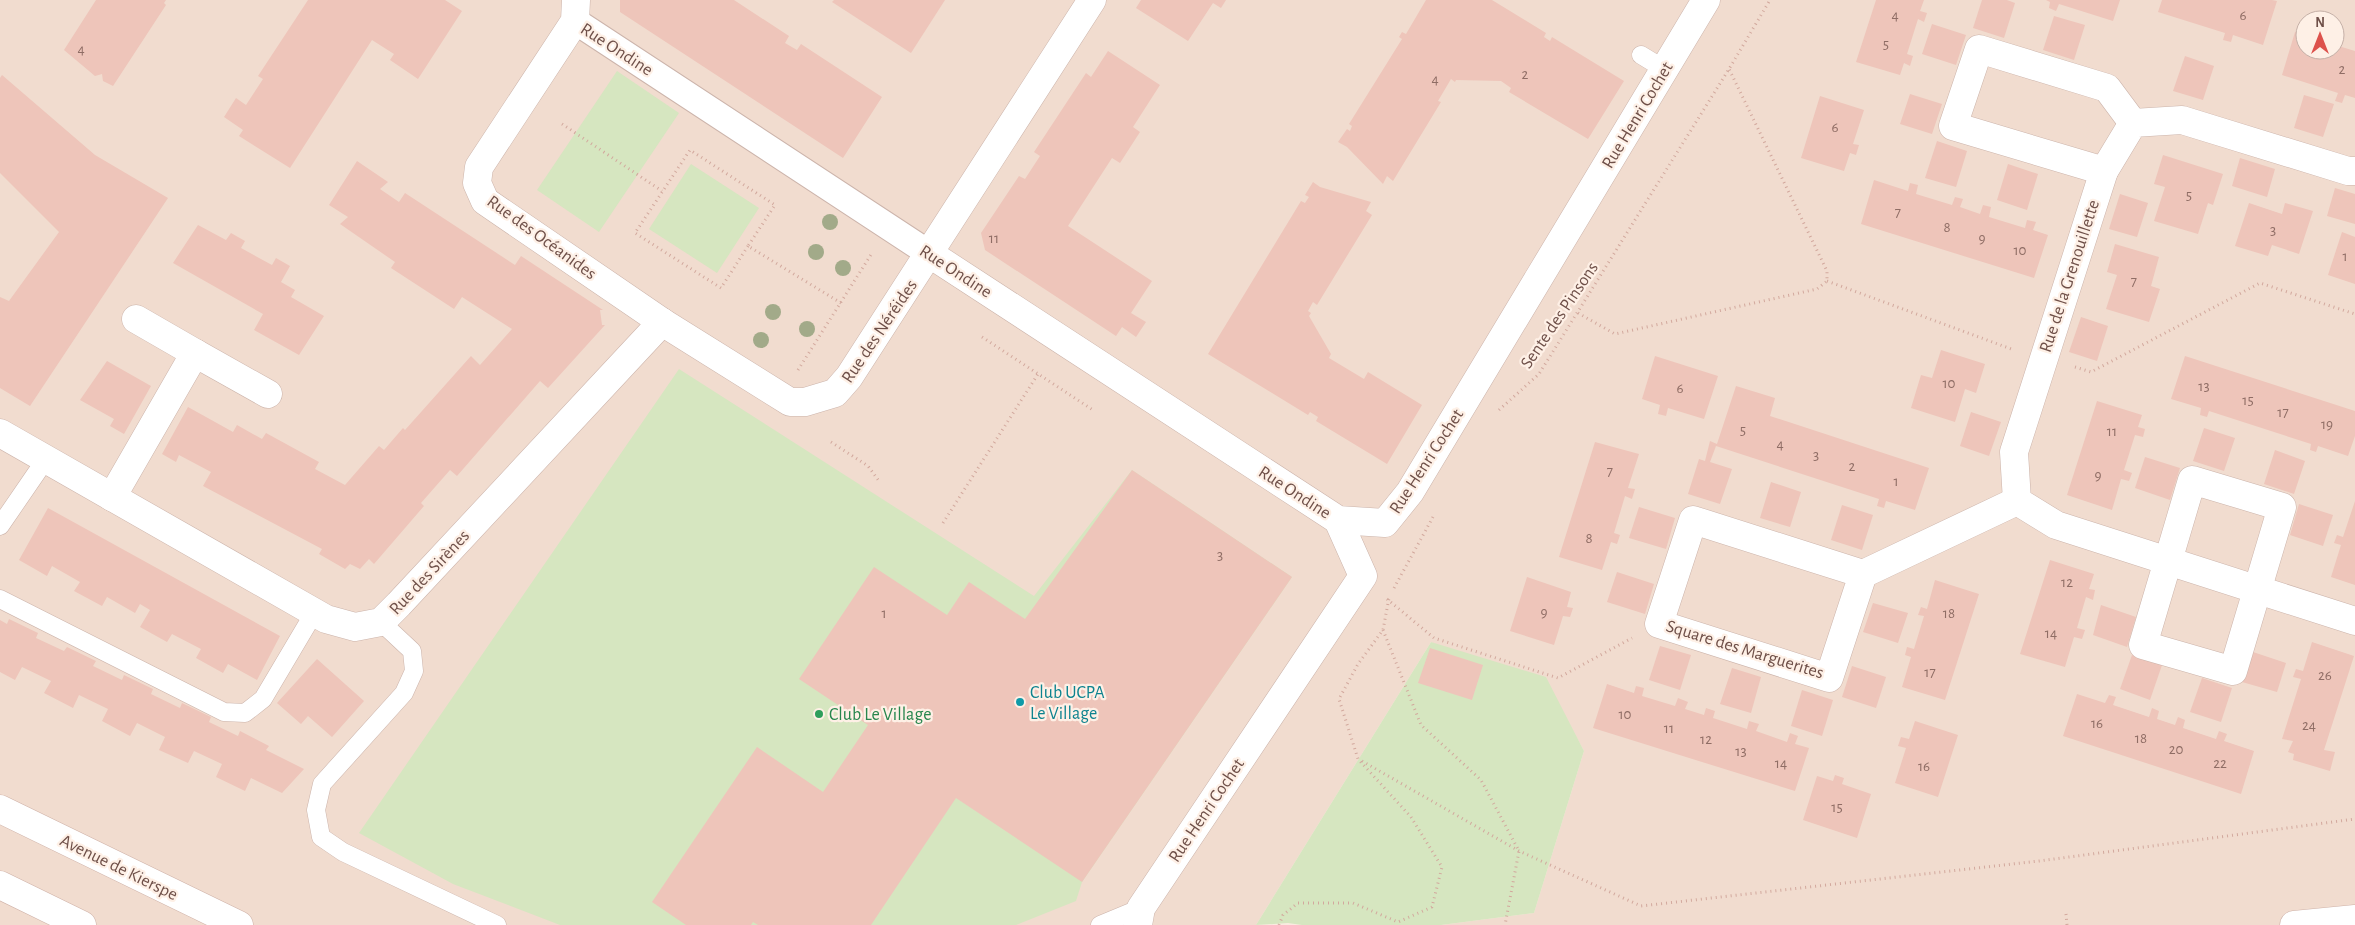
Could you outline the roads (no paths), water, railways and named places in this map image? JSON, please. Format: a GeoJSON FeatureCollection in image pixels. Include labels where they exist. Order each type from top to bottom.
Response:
{"type":"FeatureCollection","features":[{"type":"Feature","properties":{"kind":"street","name":"Rue des Néréides"},"geometry":{"type":"LineString","coordinates":[[662,322],[790,402],[805,402],[835,393],[849,378],[1092,0]]}},
{"type":"Feature","properties":{"kind":"street","name":"Rue Henri Cochet"},"geometry":{"type":"LineString","coordinates":[[1139,916],[1363,576],[1338,520],[1385,523],[1410,492],[1706,0]]}},
{"type":"Feature","properties":{"kind":"street","name":"Rue Ondine"},"geometry":{"type":"LineString","coordinates":[[576,11],[888,227],[1338,520]]}},
{"type":"Feature","properties":{"kind":"street","name":"Rue des Océanides"},"geometry":{"type":"LineString","coordinates":[[576,11],[479,167],[477,183],[485,201],[662,322]]}},
{"type":"Feature","properties":{"kind":"street"},"geometry":{"type":"LineString","coordinates":[[2104,171],[1953,126],[1979,49],[2107,88],[2133,123],[2182,120],[2348,171],[2355,171]]}},
{"type":"Feature","properties":{"kind":"street","name":"Rue de la Grenouillette"},"geometry":{"type":"LineString","coordinates":[[2017,501],[2014,452],[2043,356],[2104,171],[2133,123]]}},
{"type":"Feature","properties":{"kind":"street"},"geometry":{"type":"LineString","coordinates":[[136,319],[268,394]]}},
{"type":"Feature","properties":{"kind":"street","name":"Rue des Sirènes"},"geometry":{"type":"LineString","coordinates":[[0,433],[314,613],[326,619],[355,627],[381,622],[662,322]]}},
{"type":"Feature","properties":{"kind":"street"},"geometry":{"type":"LineString","coordinates":[[112,497],[195,353]]}},
{"type":"Feature","properties":{"kind":"street"},"geometry":{"type":"LineString","coordinates":[[2192,480],[2282,507],[2233,672],[2143,645],[2168,562],[2192,480]]}},
{"type":"Feature","properties":{"kind":"street"},"geometry":{"type":"LineString","coordinates":[[1862,574],[2017,501],[2056,525],[2355,621]]}},
{"type":"Feature","properties":{"kind":"street","name":"Square des Marguerites"},"geometry":{"type":"LineString","coordinates":[[1693,520],[1862,574],[1829,678],[1659,624],[1693,520]]}},
{"type":"Feature","properties":{"kind":"street","name":"Avenue de Kierspe"},"geometry":{"type":"LineString","coordinates":[[0,810],[239,925]]}},
{"type":"Feature","properties":{"kind":"street"},"geometry":{"type":"LineString","coordinates":[[0,886],[82,925]]}},
{"type":"Feature","properties":{"kind":"street"},"geometry":{"type":"LineString","coordinates":[[2294,925],[2355,919]]}},
{"type":"Feature","properties":{"kind":"lane"},"geometry":{"type":"LineString","coordinates":[[1641,55],[1664,69]]}},
{"type":"Feature","properties":{"kind":"lane"},"geometry":{"type":"LineString","coordinates":[[0,526],[46,459]]}},
{"type":"Feature","properties":{"kind":"lane"},"geometry":{"type":"LineString","coordinates":[[0,599],[224,712],[245,713],[263,699],[314,613]]}},
{"type":"Feature","properties":{"kind":"lane"},"geometry":{"type":"LineString","coordinates":[[381,622],[412,651],[414,672],[404,693],[322,784],[316,810],[321,837],[343,852],[497,925]]}},
{"type":"Feature","properties":{"kind":"lane"},"geometry":{"type":"LineString","coordinates":[[1100,925],[1139,916]]}},
{"type":"Feature","properties":{"kind":"place","name":"Club UCPA Le Village"},"geometry":{"type":"Point","coordinates":[1020,702]}},
{"type":"Feature","properties":{"kind":"place","name":"Club Le Village"},"geometry":{"type":"Point","coordinates":[819,714]}}]}
